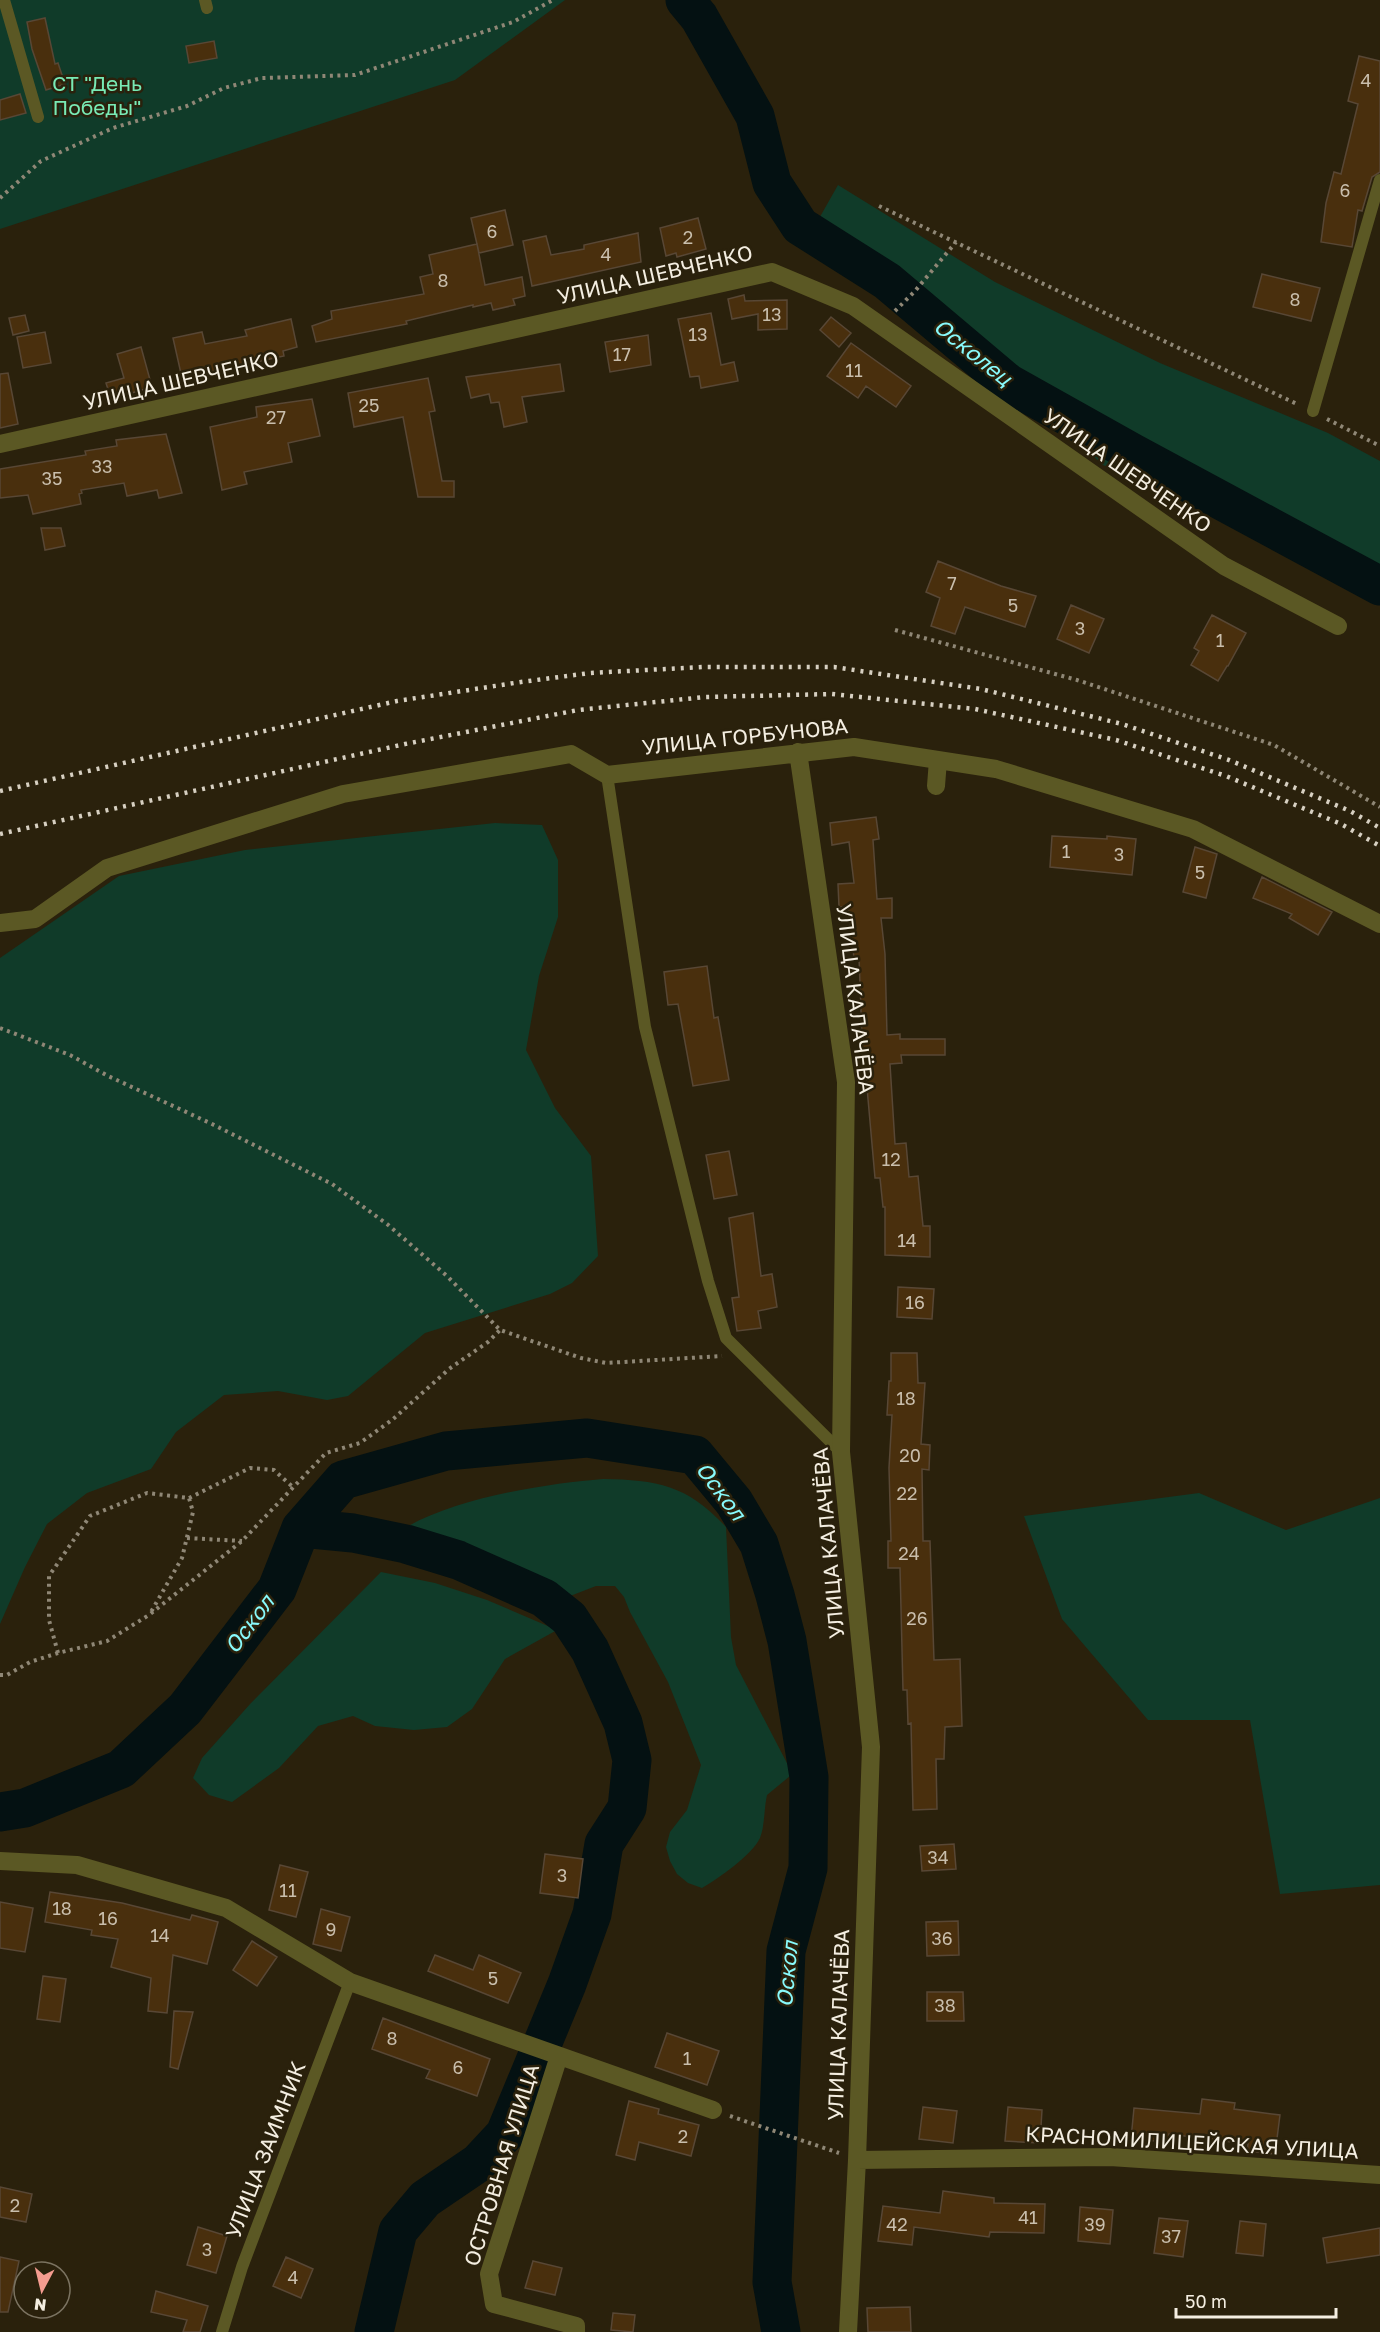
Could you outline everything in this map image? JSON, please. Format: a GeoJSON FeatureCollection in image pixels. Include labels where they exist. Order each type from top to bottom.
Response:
{"type":"FeatureCollection","features":[{"type":"Feature","properties":{"kind":"street","name":"УЛИЦА ШЕВЧЕНКО"},"geometry":{"type":"LineString","coordinates":[[0,444],[772,272],[853,306],[1224,566],[1338,626]]}},
{"type":"Feature","properties":{"kind":"street","name":"УЛИЦА ГОРБУНОВА"},"geometry":{"type":"LineString","coordinates":[[607,775],[854,747],[996,769],[1193,829],[1380,924]]}},
{"type":"Feature","properties":{"kind":"street","name":"УЛИЦА КАЛАЧЁВА"},"geometry":{"type":"LineString","coordinates":[[798,752],[846,1082],[841,1452],[871,1747],[857,2160],[848,2332]]}},
{"type":"Feature","properties":{"kind":"street"},"geometry":{"type":"LineString","coordinates":[[0,922],[35,919],[107,868],[343,794],[571,754],[607,775]]}},
{"type":"Feature","properties":{"kind":"street"},"geometry":{"type":"LineString","coordinates":[[936,786],[938,760]]}},
{"type":"Feature","properties":{"kind":"street"},"geometry":{"type":"LineString","coordinates":[[0,1861],[77,1865],[226,1908],[350,1982],[713,2110]]}},
{"type":"Feature","properties":{"kind":"street","name":"ОСТРОВНАЯ УЛИЦА"},"geometry":{"type":"LineString","coordinates":[[546,2051],[489,2274],[494,2304],[576,2326],[576,2332]]}},
{"type":"Feature","properties":{"kind":"street","name":"КРАСНОМИЛИЦЕЙСКАЯ УЛИЦА"},"geometry":{"type":"LineString","coordinates":[[857,2160],[1110,2157],[1380,2175]]}},
{"type":"Feature","properties":{"kind":"lane"},"geometry":{"type":"LineString","coordinates":[[4,0],[38,117]]}},
{"type":"Feature","properties":{"kind":"lane"},"geometry":{"type":"LineString","coordinates":[[1313,411],[1380,180]]}},
{"type":"Feature","properties":{"kind":"lane"},"geometry":{"type":"LineString","coordinates":[[607,775],[648,1039],[708,1281],[726,1338],[841,1452]]}},
{"type":"Feature","properties":{"kind":"lane","name":"УЛИЦА ЗАИМНИК"},"geometry":{"type":"LineString","coordinates":[[222,2332],[242,2267],[350,1982]]}},
{"type":"Feature","properties":{"kind":"path"},"geometry":{"type":"LineString","coordinates":[[0,198],[41,161],[113,128],[187,106],[224,88],[262,78],[355,75],[513,21],[553,0]]}},
{"type":"Feature","properties":{"kind":"path"},"geometry":{"type":"LineString","coordinates":[[879,206],[1313,411],[1380,446]]}},
{"type":"Feature","properties":{"kind":"path"},"geometry":{"type":"LineString","coordinates":[[901,305],[956,242]]}},
{"type":"Feature","properties":{"kind":"path"},"geometry":{"type":"LineString","coordinates":[[895,630],[1077,680],[1274,745],[1380,807]]}},
{"type":"Feature","properties":{"kind":"path"},"geometry":{"type":"LineString","coordinates":[[0,1028],[70,1055],[108,1076],[210,1123],[332,1184],[396,1231],[447,1276],[500,1330],[582,1358],[606,1363],[744,1355]]}},
{"type":"Feature","properties":{"kind":"path"},"geometry":{"type":"LineString","coordinates":[[0,1675],[7,1675],[30,1662],[58,1653],[107,1641],[149,1615],[242,1541],[326,1453],[360,1443],[392,1420],[449,1369],[500,1330]]}},
{"type":"Feature","properties":{"kind":"path"},"geometry":{"type":"LineString","coordinates":[[58,1653],[49,1620],[50,1576],[90,1516],[147,1493],[189,1498],[250,1467],[274,1470],[294,1488]]}},
{"type":"Feature","properties":{"kind":"path"},"geometry":{"type":"LineString","coordinates":[[149,1615],[182,1558],[193,1512],[189,1498]]}},
{"type":"Feature","properties":{"kind":"path"},"geometry":{"type":"LineString","coordinates":[[187,1538],[242,1541]]}},
{"type":"Feature","properties":{"kind":"path"},"geometry":{"type":"LineString","coordinates":[[713,2110],[857,2160]]}},
{"type":"Feature","properties":{"kind":"green space","name":"СТ \"День Победы\""},"geometry":{"type":"Polygon","coordinates":[[[0,0],[565,0],[455,80],[0,229],[0,0]]]}},
{"type":"Feature","properties":{"kind":"green space"},"geometry":{"type":"Polygon","coordinates":[[[838,185],[995,282],[1160,363],[1328,433],[1380,461],[1380,591],[1258,530],[1103,465],[1005,380],[955,351],[922,328],[808,238],[838,185]]]}},
{"type":"Feature","properties":{"kind":"green space"},"geometry":{"type":"Polygon","coordinates":[[[495,823],[542,825],[558,860],[558,917],[539,976],[526,1050],[555,1108],[591,1156],[598,1256],[572,1283],[550,1294],[425,1333],[348,1396],[327,1400],[278,1391],[224,1395],[176,1432],[151,1469],[87,1493],[47,1524],[0,1624],[0,958],[119,876],[245,850],[495,823]]]}},
{"type":"Feature","properties":{"kind":"green space"},"geometry":{"type":"Polygon","coordinates":[[[603,1479],[640,1481],[670,1488],[698,1502],[726,1527],[731,1637],[736,1665],[789,1767],[790,1776],[767,1795],[762,1833],[756,1845],[734,1866],[702,1888],[688,1883],[677,1874],[666,1847],[670,1832],[687,1810],[701,1765],[668,1682],[624,1597],[615,1586],[596,1586],[565,1598],[495,1567],[443,1550],[389,1539],[409,1525],[462,1504],[521,1490],[603,1479]]]}},
{"type":"Feature","properties":{"kind":"green space"},"geometry":{"type":"Polygon","coordinates":[[[1199,1493],[1286,1530],[1380,1498],[1380,1885],[1280,1894],[1250,1720],[1148,1720],[1062,1619],[1024,1516],[1199,1493]]]}},
{"type":"Feature","properties":{"kind":"green space"},"geometry":{"type":"Polygon","coordinates":[[[381,1572],[435,1583],[487,1600],[557,1630],[505,1659],[472,1709],[447,1727],[414,1730],[375,1726],[353,1716],[318,1726],[279,1768],[232,1802],[209,1795],[193,1778],[202,1758],[251,1703],[381,1572]]]}},
{"type":"Feature","properties":{"kind":"building"},"geometry":{"type":"Polygon","coordinates":[[[45,18],[55,64],[58,63],[65,84],[46,90],[32,49],[27,22],[45,18]]]}},
{"type":"Feature","properties":{"kind":"building"},"geometry":{"type":"Polygon","coordinates":[[[214,41],[217,58],[189,63],[186,46],[214,41]]]}},
{"type":"Feature","properties":{"kind":"building"},"geometry":{"type":"Polygon","coordinates":[[[1359,56],[1380,61],[1380,172],[1372,177],[1362,211],[1358,210],[1352,247],[1321,242],[1326,203],[1334,172],[1341,174],[1358,104],[1348,101],[1359,56]]]}},
{"type":"Feature","properties":{"kind":"building"},"geometry":{"type":"Polygon","coordinates":[[[20,94],[26,113],[0,120],[0,100],[20,94]]]}},
{"type":"Feature","properties":{"kind":"building"},"geometry":{"type":"Polygon","coordinates":[[[505,210],[513,245],[479,253],[471,218],[505,210]]]}},
{"type":"Feature","properties":{"kind":"building"},"geometry":{"type":"Polygon","coordinates":[[[698,218],[706,249],[677,257],[676,253],[666,256],[660,228],[698,218]]]}},
{"type":"Feature","properties":{"kind":"building"},"geometry":{"type":"Polygon","coordinates":[[[638,233],[641,262],[532,286],[523,241],[546,236],[551,255],[584,249],[584,245],[638,233]]]}},
{"type":"Feature","properties":{"kind":"building"},"geometry":{"type":"Polygon","coordinates":[[[477,244],[485,285],[522,277],[525,296],[513,299],[515,305],[493,310],[491,303],[473,307],[473,305],[406,321],[407,324],[316,342],[312,326],[332,319],[331,311],[424,294],[420,277],[433,274],[429,255],[477,244]]]}},
{"type":"Feature","properties":{"kind":"building"},"geometry":{"type":"Polygon","coordinates":[[[1262,274],[1320,288],[1311,321],[1253,307],[1262,274]]]}},
{"type":"Feature","properties":{"kind":"building"},"geometry":{"type":"Polygon","coordinates":[[[744,295],[745,301],[787,300],[787,329],[758,330],[758,314],[732,319],[728,299],[744,295]]]}},
{"type":"Feature","properties":{"kind":"building"},"geometry":{"type":"Polygon","coordinates":[[[711,313],[721,365],[734,362],[738,381],[701,388],[699,376],[690,377],[678,319],[711,313]]]}},
{"type":"Feature","properties":{"kind":"building"},"geometry":{"type":"Polygon","coordinates":[[[25,315],[29,331],[13,335],[9,318],[25,315]]]}},
{"type":"Feature","properties":{"kind":"building"},"geometry":{"type":"Polygon","coordinates":[[[831,317],[851,333],[839,347],[820,330],[831,317]]]}},
{"type":"Feature","properties":{"kind":"building"},"geometry":{"type":"Polygon","coordinates":[[[291,319],[297,347],[283,351],[284,356],[182,378],[173,338],[202,332],[205,344],[247,336],[245,330],[291,319]]]}},
{"type":"Feature","properties":{"kind":"building"},"geometry":{"type":"Polygon","coordinates":[[[45,332],[51,363],[23,368],[17,337],[45,332]]]}},
{"type":"Feature","properties":{"kind":"building"},"geometry":{"type":"Polygon","coordinates":[[[648,335],[651,365],[610,372],[605,342],[648,335]]]}},
{"type":"Feature","properties":{"kind":"building"},"geometry":{"type":"Polygon","coordinates":[[[851,343],[911,386],[896,407],[866,386],[858,398],[827,376],[851,343]]]}},
{"type":"Feature","properties":{"kind":"building"},"geometry":{"type":"Polygon","coordinates":[[[141,347],[152,387],[111,399],[106,383],[124,378],[117,354],[141,347]]]}},
{"type":"Feature","properties":{"kind":"building"},"geometry":{"type":"Polygon","coordinates":[[[560,364],[564,391],[522,397],[527,422],[504,427],[499,402],[491,403],[489,394],[471,398],[466,377],[560,364]]]}},
{"type":"Feature","properties":{"kind":"building"},"geometry":{"type":"Polygon","coordinates":[[[8,373],[18,424],[0,428],[0,374],[8,373]]]}},
{"type":"Feature","properties":{"kind":"building"},"geometry":{"type":"Polygon","coordinates":[[[428,378],[435,411],[429,412],[442,481],[454,481],[454,497],[418,497],[403,417],[354,427],[348,393],[428,378]]]}},
{"type":"Feature","properties":{"kind":"building"},"geometry":{"type":"Polygon","coordinates":[[[312,399],[320,436],[288,443],[292,462],[244,472],[247,484],[222,490],[210,427],[257,417],[256,407],[312,399]]]}},
{"type":"Feature","properties":{"kind":"building"},"geometry":{"type":"Polygon","coordinates":[[[166,434],[182,493],[159,498],[157,490],[127,496],[124,483],[81,490],[82,493],[79,494],[81,504],[33,514],[28,495],[0,498],[0,469],[86,455],[85,451],[117,446],[116,440],[166,434]]]}},
{"type":"Feature","properties":{"kind":"building"},"geometry":{"type":"Polygon","coordinates":[[[41,528],[61,528],[65,546],[45,550],[41,528]]]}},
{"type":"Feature","properties":{"kind":"building"},"geometry":{"type":"Polygon","coordinates":[[[938,561],[1001,586],[1036,596],[1025,627],[965,607],[955,634],[931,626],[940,598],[926,592],[938,561]]]}},
{"type":"Feature","properties":{"kind":"building"},"geometry":{"type":"Polygon","coordinates":[[[1071,605],[1104,619],[1089,653],[1057,639],[1071,605]]]}},
{"type":"Feature","properties":{"kind":"building"},"geometry":{"type":"Polygon","coordinates":[[[1212,615],[1246,633],[1218,681],[1191,665],[1199,651],[1194,648],[1212,615]]]}},
{"type":"Feature","properties":{"kind":"building"},"geometry":{"type":"Polygon","coordinates":[[[876,817],[879,839],[873,840],[877,899],[892,898],[892,918],[881,918],[885,954],[887,1035],[900,1034],[900,1039],[945,1039],[945,1055],[901,1055],[902,1063],[890,1064],[895,1144],[906,1143],[909,1177],[918,1176],[923,1226],[930,1226],[930,1257],[885,1255],[885,1207],[883,1207],[880,1178],[875,1178],[865,1065],[863,1065],[859,957],[854,958],[848,907],[839,907],[838,884],[854,883],[849,842],[832,845],[830,823],[876,817]]]}},
{"type":"Feature","properties":{"kind":"building"},"geometry":{"type":"Polygon","coordinates":[[[1052,836],[1107,839],[1107,836],[1136,839],[1132,875],[1050,867],[1052,836]]]}},
{"type":"Feature","properties":{"kind":"building"},"geometry":{"type":"Polygon","coordinates":[[[1195,847],[1217,854],[1206,898],[1183,892],[1195,847]]]}},
{"type":"Feature","properties":{"kind":"building"},"geometry":{"type":"Polygon","coordinates":[[[1262,877],[1332,912],[1318,935],[1289,918],[1292,914],[1253,898],[1262,877]]]}},
{"type":"Feature","properties":{"kind":"building"},"geometry":{"type":"Polygon","coordinates":[[[707,966],[714,1018],[718,1017],[729,1080],[693,1086],[678,1004],[668,1005],[664,972],[707,966]]]}},
{"type":"Feature","properties":{"kind":"building"},"geometry":{"type":"Polygon","coordinates":[[[729,1151],[737,1195],[714,1199],[706,1155],[729,1151]]]}},
{"type":"Feature","properties":{"kind":"building"},"geometry":{"type":"Polygon","coordinates":[[[753,1213],[761,1276],[772,1274],[777,1307],[758,1311],[761,1328],[737,1331],[732,1298],[739,1297],[729,1218],[753,1213]]]}},
{"type":"Feature","properties":{"kind":"building"},"geometry":{"type":"Polygon","coordinates":[[[898,1287],[934,1289],[932,1319],[897,1317],[898,1287]]]}},
{"type":"Feature","properties":{"kind":"building"},"geometry":{"type":"Polygon","coordinates":[[[891,1353],[917,1353],[918,1383],[925,1383],[921,1444],[930,1445],[929,1470],[922,1469],[923,1541],[930,1541],[934,1660],[960,1659],[962,1726],[945,1727],[944,1759],[936,1759],[937,1809],[913,1810],[911,1723],[908,1724],[907,1690],[903,1690],[900,1568],[888,1568],[888,1541],[891,1541],[889,1468],[892,1415],[887,1415],[889,1381],[891,1381],[891,1353]]]}},
{"type":"Feature","properties":{"kind":"building"},"geometry":{"type":"Polygon","coordinates":[[[954,1844],[956,1869],[922,1871],[920,1846],[954,1844]]]}},
{"type":"Feature","properties":{"kind":"building"},"geometry":{"type":"Polygon","coordinates":[[[545,1854],[583,1859],[578,1898],[540,1893],[545,1854]]]}},
{"type":"Feature","properties":{"kind":"building"},"geometry":{"type":"Polygon","coordinates":[[[280,1865],[308,1872],[296,1917],[269,1910],[280,1865]]]}},
{"type":"Feature","properties":{"kind":"building"},"geometry":{"type":"Polygon","coordinates":[[[50,1892],[122,1903],[190,1920],[192,1915],[218,1922],[207,1964],[173,1955],[167,2013],[148,2011],[151,1978],[111,1967],[118,1939],[91,1935],[92,1930],[45,1922],[50,1892]]]}},
{"type":"Feature","properties":{"kind":"building"},"geometry":{"type":"Polygon","coordinates":[[[0,1902],[33,1908],[25,1952],[0,1948],[0,1902]]]}},
{"type":"Feature","properties":{"kind":"building"},"geometry":{"type":"Polygon","coordinates":[[[321,1909],[350,1917],[341,1951],[313,1944],[321,1909]]]}},
{"type":"Feature","properties":{"kind":"building"},"geometry":{"type":"Polygon","coordinates":[[[958,1921],[959,1955],[927,1956],[926,1922],[958,1921]]]}},
{"type":"Feature","properties":{"kind":"building"},"geometry":{"type":"Polygon","coordinates":[[[252,1941],[277,1957],[257,1986],[233,1970],[252,1941]]]}},
{"type":"Feature","properties":{"kind":"building"},"geometry":{"type":"Polygon","coordinates":[[[435,1955],[473,1970],[479,1955],[521,1973],[508,2003],[428,1971],[435,1955]]]}},
{"type":"Feature","properties":{"kind":"building"},"geometry":{"type":"Polygon","coordinates":[[[43,1976],[66,1979],[60,2022],[37,2019],[43,1976]]]}},
{"type":"Feature","properties":{"kind":"building"},"geometry":{"type":"Polygon","coordinates":[[[927,1992],[963,1992],[964,2021],[927,2021],[927,1992]]]}},
{"type":"Feature","properties":{"kind":"building"},"geometry":{"type":"Polygon","coordinates":[[[174,2011],[193,2012],[178,2069],[170,2067],[174,2011]]]}},
{"type":"Feature","properties":{"kind":"building"},"geometry":{"type":"Polygon","coordinates":[[[383,2018],[490,2059],[477,2096],[426,2078],[430,2070],[372,2049],[383,2018]]]}},
{"type":"Feature","properties":{"kind":"building"},"geometry":{"type":"Polygon","coordinates":[[[667,2033],[719,2051],[707,2085],[655,2067],[667,2033]]]}},
{"type":"Feature","properties":{"kind":"building"},"geometry":{"type":"Polygon","coordinates":[[[1202,2099],[1235,2103],[1234,2109],[1280,2115],[1275,2154],[1247,2151],[1248,2144],[1169,2134],[1168,2142],[1131,2139],[1134,2108],[1200,2114],[1202,2099]]]}},
{"type":"Feature","properties":{"kind":"building"},"geometry":{"type":"Polygon","coordinates":[[[629,2101],[659,2109],[658,2114],[699,2125],[691,2156],[639,2142],[635,2160],[616,2155],[629,2101]]]}},
{"type":"Feature","properties":{"kind":"building"},"geometry":{"type":"Polygon","coordinates":[[[923,2107],[957,2111],[953,2143],[919,2139],[923,2107]]]}},
{"type":"Feature","properties":{"kind":"building"},"geometry":{"type":"Polygon","coordinates":[[[1008,2107],[1042,2110],[1040,2143],[1005,2141],[1008,2107]]]}},
{"type":"Feature","properties":{"kind":"building"},"geometry":{"type":"Polygon","coordinates":[[[0,2187],[32,2194],[26,2222],[0,2217],[0,2187]]]}},
{"type":"Feature","properties":{"kind":"building"},"geometry":{"type":"Polygon","coordinates":[[[943,2191],[994,2198],[994,2203],[1045,2204],[1044,2233],[990,2232],[989,2237],[914,2227],[912,2245],[878,2241],[883,2206],[940,2213],[943,2191]]]}},
{"type":"Feature","properties":{"kind":"building"},"geometry":{"type":"Polygon","coordinates":[[[1080,2207],[1113,2210],[1110,2244],[1078,2241],[1080,2207]]]}},
{"type":"Feature","properties":{"kind":"building"},"geometry":{"type":"Polygon","coordinates":[[[1159,2218],[1188,2221],[1183,2257],[1154,2253],[1159,2218]]]}},
{"type":"Feature","properties":{"kind":"building"},"geometry":{"type":"Polygon","coordinates":[[[1240,2221],[1266,2224],[1263,2256],[1236,2253],[1240,2221]]]}},
{"type":"Feature","properties":{"kind":"building"},"geometry":{"type":"Polygon","coordinates":[[[198,2227],[227,2236],[216,2273],[187,2265],[198,2227]]]}},
{"type":"Feature","properties":{"kind":"building"},"geometry":{"type":"Polygon","coordinates":[[[1380,2228],[1380,2255],[1327,2263],[1323,2238],[1380,2228]]]}},
{"type":"Feature","properties":{"kind":"building"},"geometry":{"type":"Polygon","coordinates":[[[0,2257],[14,2260],[12,2260],[12,2293],[8,2312],[0,2312],[0,2257]]]}},
{"type":"Feature","properties":{"kind":"building"},"geometry":{"type":"Polygon","coordinates":[[[286,2257],[313,2269],[301,2298],[273,2286],[286,2257]]]}},
{"type":"Feature","properties":{"kind":"building"},"geometry":{"type":"Polygon","coordinates":[[[533,2261],[562,2268],[555,2295],[525,2288],[533,2261]]]}},
{"type":"Feature","properties":{"kind":"building"},"geometry":{"type":"Polygon","coordinates":[[[156,2291],[208,2306],[200,2332],[183,2332],[187,2320],[151,2312],[156,2291]]]}},
{"type":"Feature","properties":{"kind":"building"},"geometry":{"type":"Polygon","coordinates":[[[910,2307],[911,2332],[868,2332],[867,2308],[910,2307]]]}},
{"type":"Feature","properties":{"kind":"building"},"geometry":{"type":"Polygon","coordinates":[[[613,2313],[635,2315],[633,2332],[611,2330],[613,2313]]]}},
{"type":"Feature","properties":{"kind":"waterway","name":"Осколец"},"geometry":{"type":"LineString","coordinates":[[685,0],[699,17],[755,116],[772,183],[800,226],[887,281],[1008,383],[1380,586]]}},
{"type":"Feature","properties":{"kind":"waterway","name":"Оскол"},"geometry":{"type":"LineString","coordinates":[[0,1812],[25,1808],[121,1769],[185,1709],[277,1589],[301,1528],[343,1480],[446,1451],[587,1438],[695,1455],[734,1502],[759,1544],[787,1641],[809,1777],[808,1868],[786,1951],[772,2282],[781,2332]]}},
{"type":"Feature","properties":{"kind":"waterway"},"geometry":{"type":"LineString","coordinates":[[301,1528],[353,1533],[406,1544],[458,1560],[544,1598],[569,1618],[590,1650],[623,1723],[632,1760],[627,1808],[604,1844],[592,1914],[567,1984],[505,2134],[478,2163],[425,2199],[398,2231],[374,2332]]}},
{"type":"Feature","properties":{"kind":"railway"},"geometry":{"type":"LineString","coordinates":[[0,791],[397,701],[521,682],[590,673],[703,667],[834,667],[981,689],[1122,724],[1229,760],[1350,811],[1380,828]]}},
{"type":"Feature","properties":{"kind":"railway"},"geometry":{"type":"LineString","coordinates":[[0,834],[405,744],[578,710],[705,697],[832,694],[975,709],[1116,740],[1226,776],[1341,824],[1380,846]]}}]}
